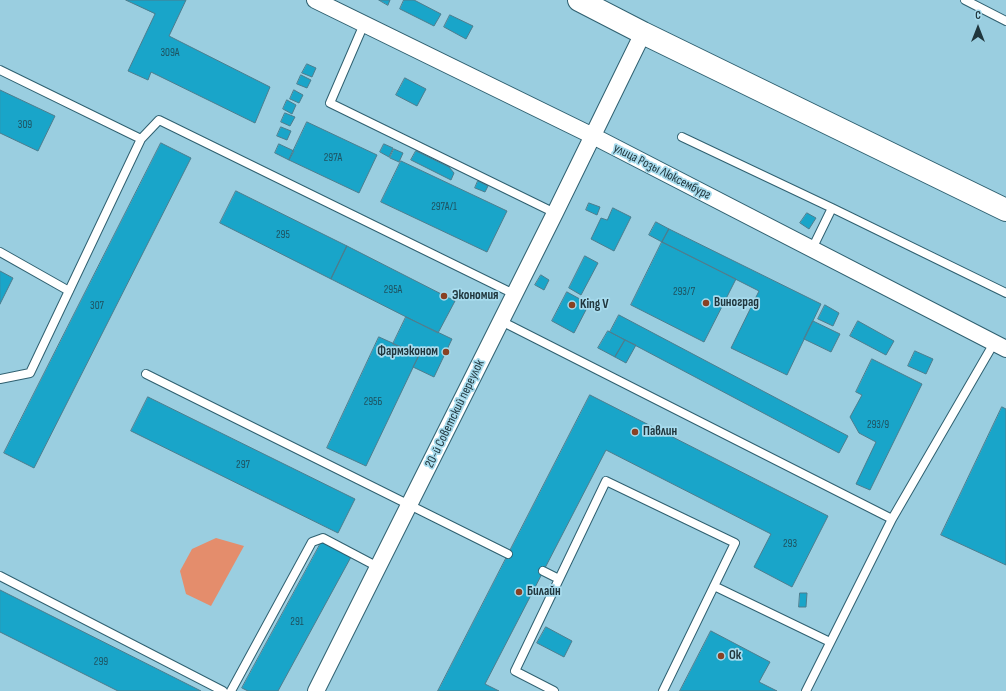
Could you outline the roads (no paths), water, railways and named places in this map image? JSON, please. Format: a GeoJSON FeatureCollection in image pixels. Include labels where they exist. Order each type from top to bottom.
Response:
{"type":"FeatureCollection","features":[{"type":"Feature","properties":{"kind":"main road"},"geometry":{"type":"LineString","coordinates":[[579,0],[643,33],[1006,210]]}},
{"type":"Feature","properties":{"kind":"street","name":"улица Розы Люксембург"},"geometry":{"type":"LineString","coordinates":[[316,0],[593,136],[1000,346]]}},
{"type":"Feature","properties":{"kind":"street","name":"20-й Советский переулок"},"geometry":{"type":"LineString","coordinates":[[316,691],[555,213],[643,33]]}},
{"type":"Feature","properties":{"kind":"lane"},"geometry":{"type":"LineString","coordinates":[[965,0],[1006,21]]}},
{"type":"Feature","properties":{"kind":"lane"},"geometry":{"type":"LineString","coordinates":[[364,24],[330,103],[555,213]]}},
{"type":"Feature","properties":{"kind":"lane"},"geometry":{"type":"LineString","coordinates":[[0,70],[141,139]]}},
{"type":"Feature","properties":{"kind":"lane"},"geometry":{"type":"LineString","coordinates":[[0,379],[30,373],[141,139],[159,120],[514,294]]}},
{"type":"Feature","properties":{"kind":"lane"},"geometry":{"type":"LineString","coordinates":[[682,137],[1006,293]]}},
{"type":"Feature","properties":{"kind":"lane"},"geometry":{"type":"LineString","coordinates":[[812,249],[832,208]]}},
{"type":"Feature","properties":{"kind":"lane"},"geometry":{"type":"LineString","coordinates":[[0,252],[69,291]]}},
{"type":"Feature","properties":{"kind":"lane"},"geometry":{"type":"LineString","coordinates":[[501,320],[892,518]]}},
{"type":"Feature","properties":{"kind":"lane"},"geometry":{"type":"LineString","coordinates":[[806,691],[892,518],[1000,346]]}},
{"type":"Feature","properties":{"kind":"lane"},"geometry":{"type":"LineString","coordinates":[[146,374],[508,554]]}},
{"type":"Feature","properties":{"kind":"lane"},"geometry":{"type":"LineString","coordinates":[[554,691],[515,671],[606,482],[735,542],[662,691]]}},
{"type":"Feature","properties":{"kind":"lane"},"geometry":{"type":"LineString","coordinates":[[231,691],[312,542],[323,538],[378,567]]}},
{"type":"Feature","properties":{"kind":"lane"},"geometry":{"type":"LineString","coordinates":[[543,571],[559,579]]}},
{"type":"Feature","properties":{"kind":"lane"},"geometry":{"type":"LineString","coordinates":[[0,576],[223,691]]}},
{"type":"Feature","properties":{"kind":"lane"},"geometry":{"type":"LineString","coordinates":[[714,586],[830,642]]}},
{"type":"Feature","properties":{"kind":"place","name":"Экономия"},"geometry":{"type":"Point","coordinates":[444,296]}},
{"type":"Feature","properties":{"kind":"place","name":"Виноград"},"geometry":{"type":"Point","coordinates":[706,303]}},
{"type":"Feature","properties":{"kind":"place","name":"King V"},"geometry":{"type":"Point","coordinates":[572,305]}},
{"type":"Feature","properties":{"kind":"place","name":"Фармэконом"},"geometry":{"type":"Point","coordinates":[446,352]}},
{"type":"Feature","properties":{"kind":"place","name":"Павлин"},"geometry":{"type":"Point","coordinates":[635,432]}},
{"type":"Feature","properties":{"kind":"place","name":"Билайн"},"geometry":{"type":"Point","coordinates":[519,592]}},
{"type":"Feature","properties":{"kind":"place","name":"Ок"},"geometry":{"type":"Point","coordinates":[721,656]}}]}
